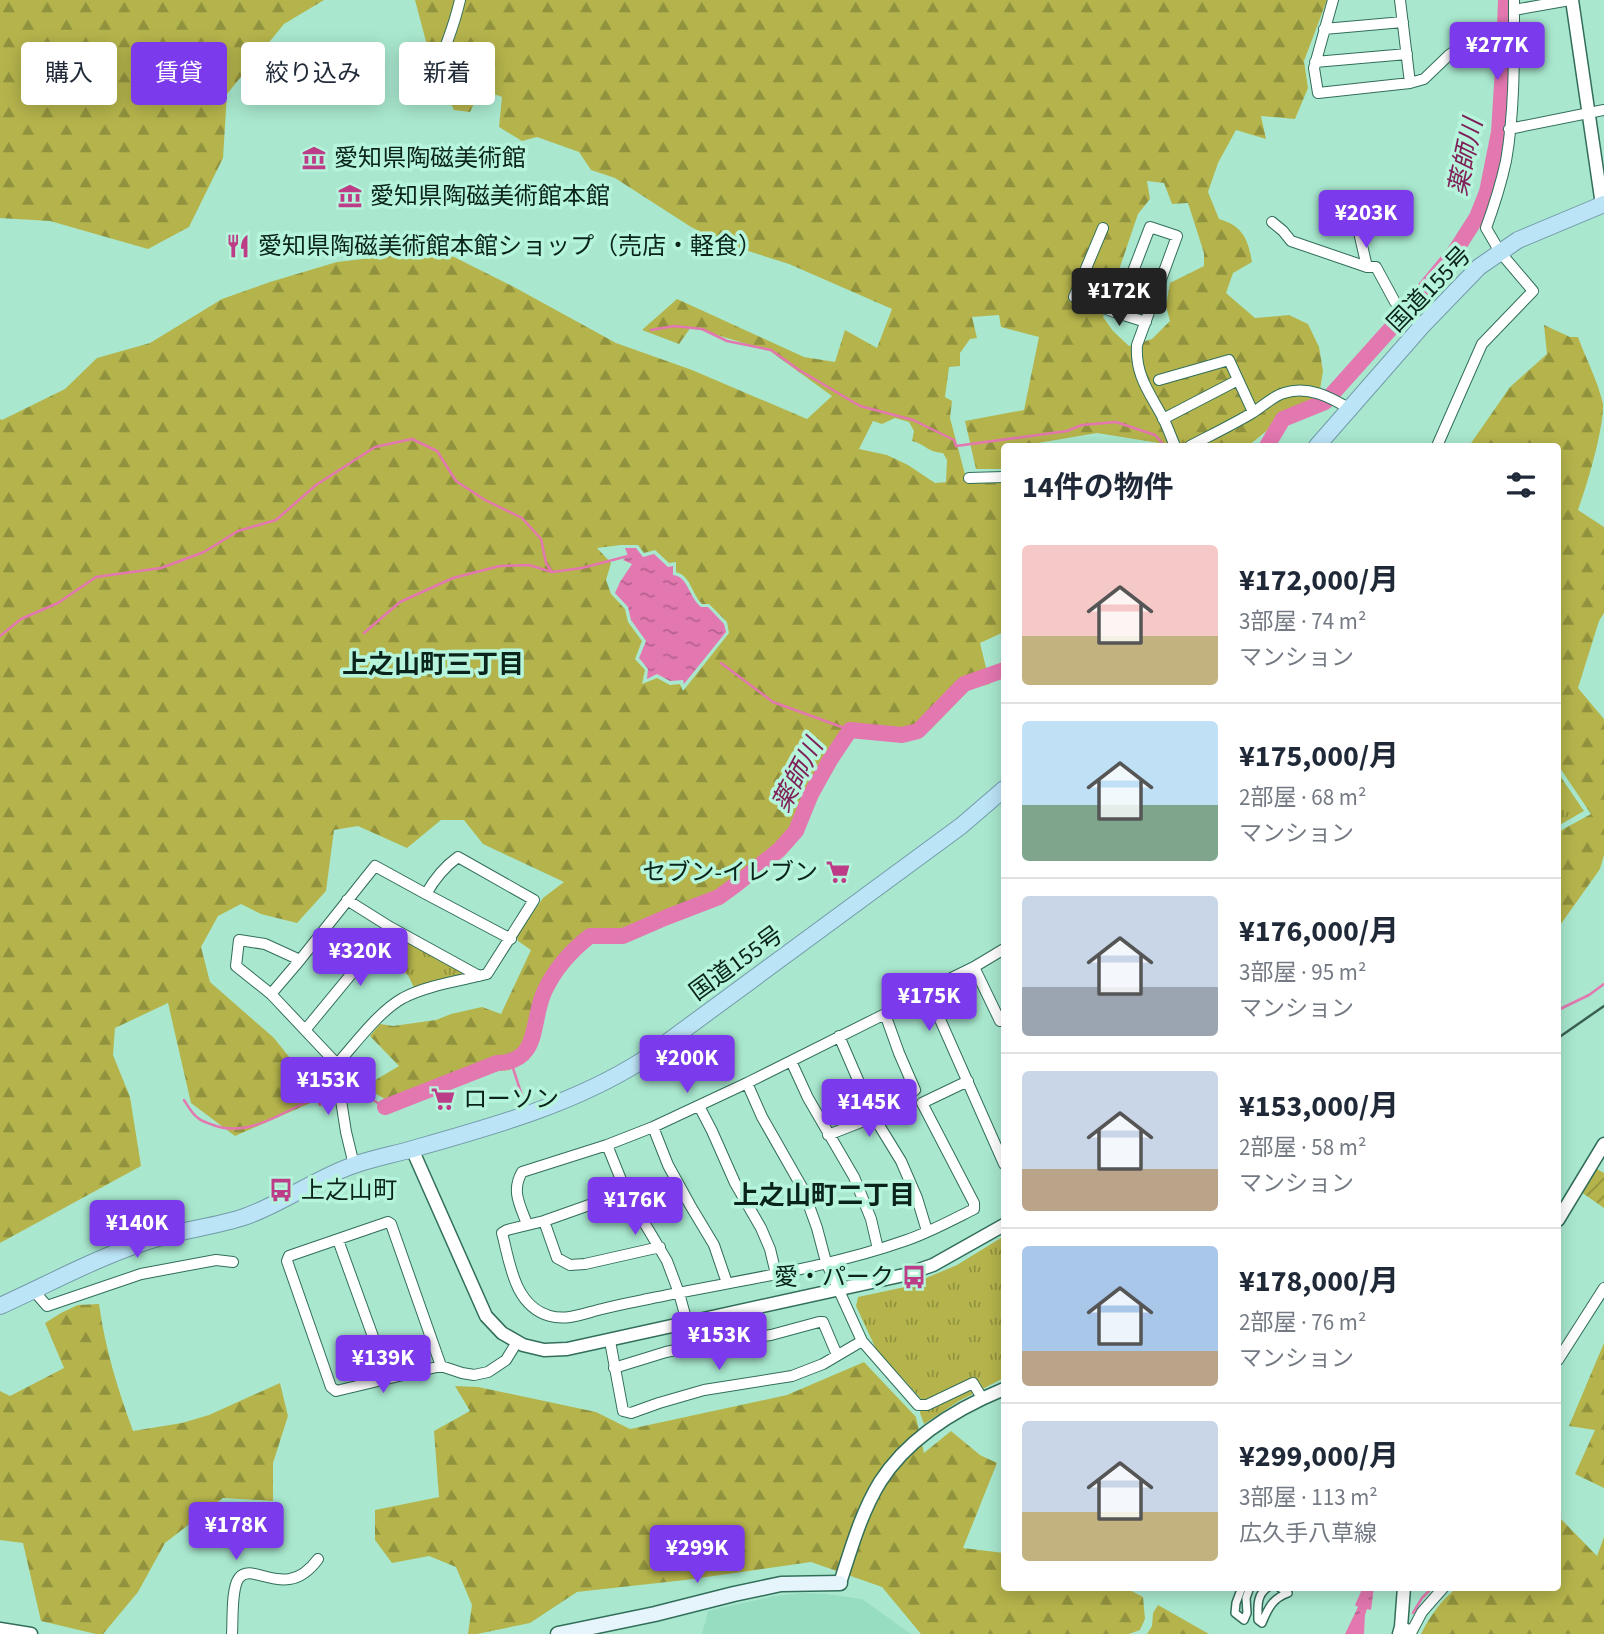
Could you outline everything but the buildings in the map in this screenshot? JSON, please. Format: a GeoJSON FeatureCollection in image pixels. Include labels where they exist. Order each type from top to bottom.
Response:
{"type":"FeatureCollection","features":[{"type":"Feature","properties":{"kind":"highway","name":"国道155号"},"geometry":{"type":"LineString","coordinates":[[1320,443],[1422,326],[1479,267],[1518,240],[1542,229],[1603,209]]}},
{"type":"Feature","properties":{"kind":"highway","name":"国道155号"},"geometry":{"type":"LineString","coordinates":[[0,1306],[127,1248],[162,1236],[243,1217],[354,1165],[541,1110],[606,1082],[633,1067],[961,826],[1001,792]]}},
{"type":"Feature","properties":{"kind":"main road"},"geometry":{"type":"LineString","coordinates":[[558,1634],[781,1584],[840,1583]]}},
{"type":"Feature","properties":{"kind":"street"},"geometry":{"type":"LineString","coordinates":[[448,42],[460,0]]}},
{"type":"Feature","properties":{"kind":"street"},"geometry":{"type":"LineString","coordinates":[[1333,0],[1314,68],[1318,93],[1410,83],[1424,79],[1449,55],[1475,38],[1514,36]]}},
{"type":"Feature","properties":{"kind":"street"},"geometry":{"type":"LineString","coordinates":[[1400,0],[1410,83]]}},
{"type":"Feature","properties":{"kind":"street"},"geometry":{"type":"LineString","coordinates":[[1438,443],[1482,344],[1533,291],[1500,252],[1486,228],[1506,162],[1510,129],[1514,5],[1572,0],[1603,209]]}},
{"type":"Feature","properties":{"kind":"street"},"geometry":{"type":"LineString","coordinates":[[1324,29],[1403,22]]}},
{"type":"Feature","properties":{"kind":"street"},"geometry":{"type":"LineString","coordinates":[[1315,62],[1407,54]]}},
{"type":"Feature","properties":{"kind":"street"},"geometry":{"type":"LineString","coordinates":[[1510,129],[1604,110]]}},
{"type":"Feature","properties":{"kind":"street"},"geometry":{"type":"LineString","coordinates":[[1272,222],[1291,241],[1367,267],[1376,267],[1395,302],[1422,326]]}},
{"type":"Feature","properties":{"kind":"street"},"geometry":{"type":"LineString","coordinates":[[1367,267],[1359,228],[1381,222]]}},
{"type":"Feature","properties":{"kind":"street"},"geometry":{"type":"LineString","coordinates":[[1117,313],[1150,226],[1177,236],[1146,321],[1136,359],[1146,391],[1174,443]]}},
{"type":"Feature","properties":{"kind":"street"},"geometry":{"type":"LineString","coordinates":[[1103,228],[1074,297],[1146,321]]}},
{"type":"Feature","properties":{"kind":"street"},"geometry":{"type":"LineString","coordinates":[[1159,380],[1229,360],[1253,412]]}},
{"type":"Feature","properties":{"kind":"street"},"geometry":{"type":"LineString","coordinates":[[1163,419],[1238,380]]}},
{"type":"Feature","properties":{"kind":"street"},"geometry":{"type":"LineString","coordinates":[[1196,443],[1283,393],[1312,392],[1328,396],[1350,409]]}},
{"type":"Feature","properties":{"kind":"street"},"geometry":{"type":"LineString","coordinates":[[969,478],[1001,477]]}},
{"type":"Feature","properties":{"kind":"street"},"geometry":{"type":"LineString","coordinates":[[337,1064],[384,1012],[403,998],[487,974],[534,900],[458,857],[435,878],[426,894]]}},
{"type":"Feature","properties":{"kind":"street"},"geometry":{"type":"LineString","coordinates":[[271,994],[375,866],[511,939]]}},
{"type":"Feature","properties":{"kind":"street"},"geometry":{"type":"LineString","coordinates":[[347,900],[479,976]]}},
{"type":"Feature","properties":{"kind":"street"},"geometry":{"type":"LineString","coordinates":[[306,1029],[390,927]]}},
{"type":"Feature","properties":{"kind":"street"},"geometry":{"type":"LineString","coordinates":[[300,960],[265,944],[239,940],[236,966],[271,994],[337,1064],[354,1165]]}},
{"type":"Feature","properties":{"kind":"street"},"geometry":{"type":"LineString","coordinates":[[527,1224],[516,1193],[522,1172],[607,1145],[699,1106],[885,1014],[1001,951]]}},
{"type":"Feature","properties":{"kind":"street"},"geometry":{"type":"LineString","coordinates":[[974,967],[1001,1020]]}},
{"type":"Feature","properties":{"kind":"street"},"geometry":{"type":"LineString","coordinates":[[927,990],[1001,1157]]}},
{"type":"Feature","properties":{"kind":"street"},"geometry":{"type":"LineString","coordinates":[[828,1135],[874,1117],[915,1090],[885,1014]]}},
{"type":"Feature","properties":{"kind":"street"},"geometry":{"type":"LineString","coordinates":[[839,1036],[874,1117],[901,1161],[917,1198],[927,1231]]}},
{"type":"Feature","properties":{"kind":"street"},"geometry":{"type":"LineString","coordinates":[[791,1061],[808,1098],[858,1186],[871,1219],[878,1249]]}},
{"type":"Feature","properties":{"kind":"street"},"geometry":{"type":"LineString","coordinates":[[626,1192],[502,1233],[517,1289],[531,1305],[550,1316],[577,1316],[776,1274],[878,1249],[927,1231],[974,1209],[974,1203],[922,1103],[968,1081]]}},
{"type":"Feature","properties":{"kind":"street"},"geometry":{"type":"LineString","coordinates":[[747,1083],[762,1117],[803,1189],[826,1262],[862,1341],[918,1405],[928,1405],[973,1383],[982,1398]]}},
{"type":"Feature","properties":{"kind":"street"},"geometry":{"type":"LineString","coordinates":[[699,1106],[735,1183],[761,1228],[776,1274]]}},
{"type":"Feature","properties":{"kind":"street"},"geometry":{"type":"LineString","coordinates":[[653,1127],[668,1165],[714,1245],[727,1283]]}},
{"type":"Feature","properties":{"kind":"street"},"geometry":{"type":"LineString","coordinates":[[1561,1215],[1604,1144]]}},
{"type":"Feature","properties":{"kind":"street"},"geometry":{"type":"LineString","coordinates":[[607,1145],[626,1192],[660,1247],[679,1293],[687,1322]]}},
{"type":"Feature","properties":{"kind":"street"},"geometry":{"type":"LineString","coordinates":[[412,1149],[486,1316],[502,1333],[517,1342],[544,1350],[610,1341],[904,1275],[933,1265],[1001,1227]]}},
{"type":"Feature","properties":{"kind":"street"},"geometry":{"type":"LineString","coordinates":[[544,1221],[557,1258],[570,1265],[660,1247]]}},
{"type":"Feature","properties":{"kind":"street"},"geometry":{"type":"LineString","coordinates":[[441,1366],[391,1224],[388,1222],[289,1256],[287,1261],[331,1387],[336,1391],[441,1366],[474,1375],[488,1372],[506,1360],[517,1342]]}},
{"type":"Feature","properties":{"kind":"street"},"geometry":{"type":"LineString","coordinates":[[338,1240],[388,1378]]}},
{"type":"Feature","properties":{"kind":"street"},"geometry":{"type":"LineString","coordinates":[[34,1291],[47,1306],[141,1275],[216,1260],[233,1262]]}},
{"type":"Feature","properties":{"kind":"street"},"geometry":{"type":"LineString","coordinates":[[1561,1355],[1604,1288]]}},
{"type":"Feature","properties":{"kind":"street"},"geometry":{"type":"LineString","coordinates":[[614,1368],[666,1352],[771,1335],[819,1322],[823,1322],[837,1354]]}},
{"type":"Feature","properties":{"kind":"street"},"geometry":{"type":"LineString","coordinates":[[610,1341],[623,1410],[631,1413],[704,1390],[792,1376],[823,1364],[862,1341]]}},
{"type":"Feature","properties":{"kind":"street"},"geometry":{"type":"LineString","coordinates":[[840,1583],[854,1537],[868,1505],[880,1482],[895,1463],[926,1432],[1001,1389]]}},
{"type":"Feature","properties":{"kind":"street"},"geometry":{"type":"LineString","coordinates":[[232,1634],[238,1579],[244,1574],[253,1573],[287,1581],[305,1574],[318,1559]]}},
{"type":"Feature","properties":{"kind":"street"},"geometry":{"type":"LineString","coordinates":[[1240,1591],[1235,1614],[1244,1620],[1249,1591]]}},
{"type":"Feature","properties":{"kind":"street"},"geometry":{"type":"LineString","coordinates":[[1263,1591],[1257,1603],[1258,1620],[1262,1623],[1273,1600],[1286,1591]]}},
{"type":"Feature","properties":{"kind":"street"},"geometry":{"type":"LineString","coordinates":[[1404,1591],[1400,1631],[1412,1631],[1422,1612],[1440,1591]]}},
{"type":"Feature","properties":{"kind":"street"},"geometry":{"type":"LineString","coordinates":[[0,1629],[32,1634]]}},
{"type":"Feature","properties":{"kind":"shaded area"},"geometry":{"type":"Polygon","coordinates":[[[802,1593],[862,1599],[911,1634],[702,1634],[708,1611],[774,1596],[802,1593]]]}},
{"type":"Feature","properties":{"kind":"green space"},"geometry":{"type":"Polygon","coordinates":[[[0,0],[324,0],[284,24],[269,42],[241,42],[241,77],[227,94],[227,42],[131,42],[131,105],[226,105],[223,158],[189,227],[148,249],[50,221],[0,218],[0,0]]]}},
{"type":"Feature","properties":{"kind":"green space"},"geometry":{"type":"Polygon","coordinates":[[[415,0],[1327,0],[1304,61],[1308,88],[1295,119],[1261,116],[1266,139],[1236,130],[1218,163],[1208,192],[1219,219],[1234,225],[1243,234],[1252,262],[1233,273],[1226,293],[1255,318],[1289,315],[1308,324],[1319,347],[1323,371],[1318,402],[1285,416],[1252,443],[1159,443],[1097,433],[1038,443],[1001,443],[1001,469],[976,469],[965,421],[1024,410],[1039,337],[1001,327],[999,315],[972,317],[977,338],[970,339],[960,353],[960,366],[949,367],[945,397],[952,401],[950,418],[967,482],[1001,481],[1001,633],[980,643],[990,684],[970,689],[930,730],[897,731],[849,727],[826,754],[796,823],[778,844],[719,890],[698,901],[624,932],[589,931],[566,950],[537,999],[525,1046],[510,1070],[488,1072],[472,1067],[388,1101],[368,1089],[377,1079],[399,1066],[370,1036],[380,1024],[393,1026],[436,1020],[482,1007],[501,1014],[531,950],[518,941],[516,936],[543,898],[564,882],[483,844],[464,820],[441,820],[407,848],[358,826],[334,830],[326,891],[297,923],[261,914],[241,904],[218,916],[201,947],[210,982],[274,1038],[322,1098],[235,1136],[191,1103],[168,1003],[115,1028],[113,1055],[130,1097],[141,1166],[0,1243],[0,419],[65,389],[97,358],[150,343],[222,299],[337,262],[423,252],[454,257],[616,343],[692,370],[807,419],[832,396],[770,351],[691,327],[679,344],[642,330],[677,299],[804,357],[835,362],[845,330],[877,348],[892,309],[789,264],[720,242],[691,227],[615,178],[591,170],[579,152],[537,137],[522,141],[499,127],[502,97],[495,94],[495,42],[426,42],[415,0]],[[1147,181],[1150,199],[1138,214],[1103,317],[1129,346],[1152,339],[1170,321],[1166,306],[1170,283],[1204,266],[1204,253],[1188,203],[1172,204],[1164,183],[1147,181]],[[895,418],[882,424],[873,421],[859,449],[887,455],[935,483],[946,482],[947,460],[943,453],[912,441],[914,431],[909,422],[895,418]],[[638,545],[597,548],[611,563],[606,580],[611,594],[625,609],[628,622],[642,641],[635,659],[645,670],[642,684],[657,678],[670,685],[680,684],[683,691],[729,633],[727,622],[709,604],[702,604],[698,600],[685,577],[676,572],[676,562],[669,563],[655,550],[644,553],[638,545]]]}},
{"type":"Feature","properties":{"kind":"green space"},"geometry":{"type":"Polygon","coordinates":[[[452,105],[473,105],[470,112],[454,110],[452,105]]]}},
{"type":"Feature","properties":{"kind":"green space"},"geometry":{"type":"Polygon","coordinates":[[[1544,325],[1570,337],[1578,337],[1603,404],[1598,442],[1578,510],[1604,527],[1604,613],[1599,621],[1578,688],[1604,719],[1604,855],[1600,869],[1561,924],[1561,830],[1591,814],[1561,769],[1561,443],[1471,443],[1510,387],[1547,354],[1544,325]]]}},
{"type":"Feature","properties":{"kind":"green space"},"geometry":{"type":"Polygon","coordinates":[[[1561,777],[1584,811],[1561,824],[1561,777]]]}},
{"type":"Feature","properties":{"kind":"green space"},"geometry":{"type":"Polygon","coordinates":[[[407,940],[463,970],[462,977],[415,990],[408,975],[390,962],[407,940]]]}},
{"type":"Feature","properties":{"kind":"green space"},"geometry":{"type":"Polygon","coordinates":[[[1595,1168],[1604,1173],[1604,1208],[1581,1192],[1595,1168]]]}},
{"type":"Feature","properties":{"kind":"green space"},"geometry":{"type":"Polygon","coordinates":[[[1001,1238],[1001,1380],[959,1401],[924,1424],[920,1413],[922,1400],[876,1349],[856,1306],[858,1297],[905,1287],[957,1265],[1001,1238]]]}},
{"type":"Feature","properties":{"kind":"green space"},"geometry":{"type":"Polygon","coordinates":[[[99,1304],[113,1369],[133,1431],[182,1423],[209,1415],[280,1383],[288,1416],[273,1463],[273,1501],[223,1498],[165,1543],[138,1592],[103,1634],[41,1621],[23,1543],[0,1540],[0,1391],[10,1396],[64,1368],[45,1323],[78,1305],[99,1304]]]}},
{"type":"Feature","properties":{"kind":"green space"},"geometry":{"type":"Polygon","coordinates":[[[1604,1343],[1604,1488],[1575,1474],[1595,1430],[1569,1426],[1604,1343]]]}},
{"type":"Feature","properties":{"kind":"green space"},"geometry":{"type":"Polygon","coordinates":[[[864,1362],[916,1417],[924,1453],[951,1431],[980,1455],[997,1463],[963,1548],[1001,1553],[1001,1591],[1132,1591],[1143,1597],[1145,1619],[1140,1630],[1129,1634],[921,1634],[882,1587],[811,1562],[577,1592],[530,1623],[468,1634],[472,1605],[456,1567],[429,1556],[392,1563],[375,1540],[375,1510],[439,1497],[434,1431],[470,1411],[455,1386],[478,1387],[596,1412],[630,1429],[787,1395],[864,1362]]]}},
{"type":"Feature","properties":{"kind":"green space"},"geometry":{"type":"Polygon","coordinates":[[[1561,1519],[1597,1556],[1604,1537],[1604,1634],[1421,1634],[1446,1597],[1453,1591],[1561,1591],[1561,1519]]]}},
{"type":"Feature","properties":{"kind":"green space"},"geometry":{"type":"Polygon","coordinates":[[[1158,1605],[1209,1634],[1147,1634],[1158,1605]]]}},
{"type":"Feature","properties":{"kind":"water"},"geometry":{"type":"Polygon","coordinates":[[[625,548],[636,548],[643,557],[654,554],[668,567],[673,566],[673,575],[682,579],[697,603],[701,607],[708,607],[724,624],[726,632],[684,684],[683,680],[670,681],[657,674],[647,679],[648,669],[639,658],[646,641],[631,620],[628,607],[615,593],[632,564],[623,560],[628,556],[625,548]]]}},
{"type":"Feature","properties":{"kind":"water"},"geometry":{"type":"Polygon","coordinates":[[[1361,1591],[1373,1591],[1371,1610],[1367,1609],[1365,1615],[1364,1634],[1345,1634],[1358,1607],[1355,1605],[1361,1591]]]}},
{"type":"Feature","properties":{"kind":"waterway","name":"薬師川"},"geometry":{"type":"LineString","coordinates":[[1269,443],[1283,419],[1325,402],[1454,253],[1477,217],[1487,192],[1499,132],[1506,0]]}},
{"type":"Feature","properties":{"kind":"waterway"},"geometry":{"type":"LineString","coordinates":[[651,330],[674,326],[702,329],[727,341],[771,350],[860,406],[913,420],[954,440],[956,446],[1116,422],[1155,435],[1162,443]]}},
{"type":"Feature","properties":{"kind":"waterway"},"geometry":{"type":"LineString","coordinates":[[0,636],[21,619],[58,603],[96,577],[161,568],[204,552],[238,531],[276,520],[316,485],[375,447],[412,439],[437,451],[456,481],[485,500],[522,518],[541,539],[546,563],[552,572],[582,568],[628,556]]}},
{"type":"Feature","properties":{"kind":"waterway"},"geometry":{"type":"LineString","coordinates":[[364,633],[400,602],[453,578],[500,566],[529,565],[552,572]]}},
{"type":"Feature","properties":{"kind":"waterway"},"geometry":{"type":"LineString","coordinates":[[721,663],[773,702],[850,730]]}},
{"type":"Feature","properties":{"kind":"waterway","name":"薬師川"},"geometry":{"type":"LineString","coordinates":[[385,1107],[521,1055],[532,1037],[540,1002],[549,982],[565,960],[590,936],[623,936],[719,897],[779,850],[796,831],[811,794],[850,730],[902,735],[918,731],[964,684],[1001,671]]}},
{"type":"Feature","properties":{"kind":"waterway"},"geometry":{"type":"LineString","coordinates":[[1561,1009],[1589,995],[1604,984]]}},
{"type":"Feature","properties":{"kind":"waterway"},"geometry":{"type":"LineString","coordinates":[[511,1062],[524,1102]]}},
{"type":"Feature","properties":{"kind":"waterway"},"geometry":{"type":"LineString","coordinates":[[355,1075],[367,1094],[385,1107]]}},
{"type":"Feature","properties":{"kind":"waterway"},"geometry":{"type":"LineString","coordinates":[[184,1100],[199,1119],[226,1128],[264,1122],[312,1099],[318,1100],[320,1105]]}},
{"type":"Feature","properties":{"kind":"waterway"},"geometry":{"type":"LineString","coordinates":[[1413,1613],[1429,1591]]}},
{"type":"Feature","properties":{"kind":"railway"},"geometry":{"type":"LineString","coordinates":[[1561,1036],[1604,1006]]}},
{"type":"Feature","properties":{"kind":"place","name":"愛知県陶磁美術館"},"geometry":{"type":"Point","coordinates":[314,158]}},
{"type":"Feature","properties":{"kind":"place","name":"愛知県陶磁美術館本館"},"geometry":{"type":"Point","coordinates":[350,196]}},
{"type":"Feature","properties":{"kind":"place","name":"愛知県陶磁美術館本館ショップ（売店・軽食）"},"geometry":{"type":"Point","coordinates":[238,246]}},
{"type":"Feature","properties":{"kind":"place","name":"セブン-イレブン"},"geometry":{"type":"Point","coordinates":[838,872]}},
{"type":"Feature","properties":{"kind":"place","name":"ローソン"},"geometry":{"type":"Point","coordinates":[443,1099]}},
{"type":"Feature","properties":{"kind":"place","name":"上之山町"},"geometry":{"type":"Point","coordinates":[281,1190]}},
{"type":"Feature","properties":{"kind":"place","name":"愛・パーク"},"geometry":{"type":"Point","coordinates":[914,1277]}},
{"type":"Feature","properties":{"kind":"district","name":"上之山町三丁目"},"geometry":{"type":"Point","coordinates":[433,664]}},
{"type":"Feature","properties":{"kind":"district","name":"上之山町二丁目"},"geometry":{"type":"Point","coordinates":[824,1195]}}]}
